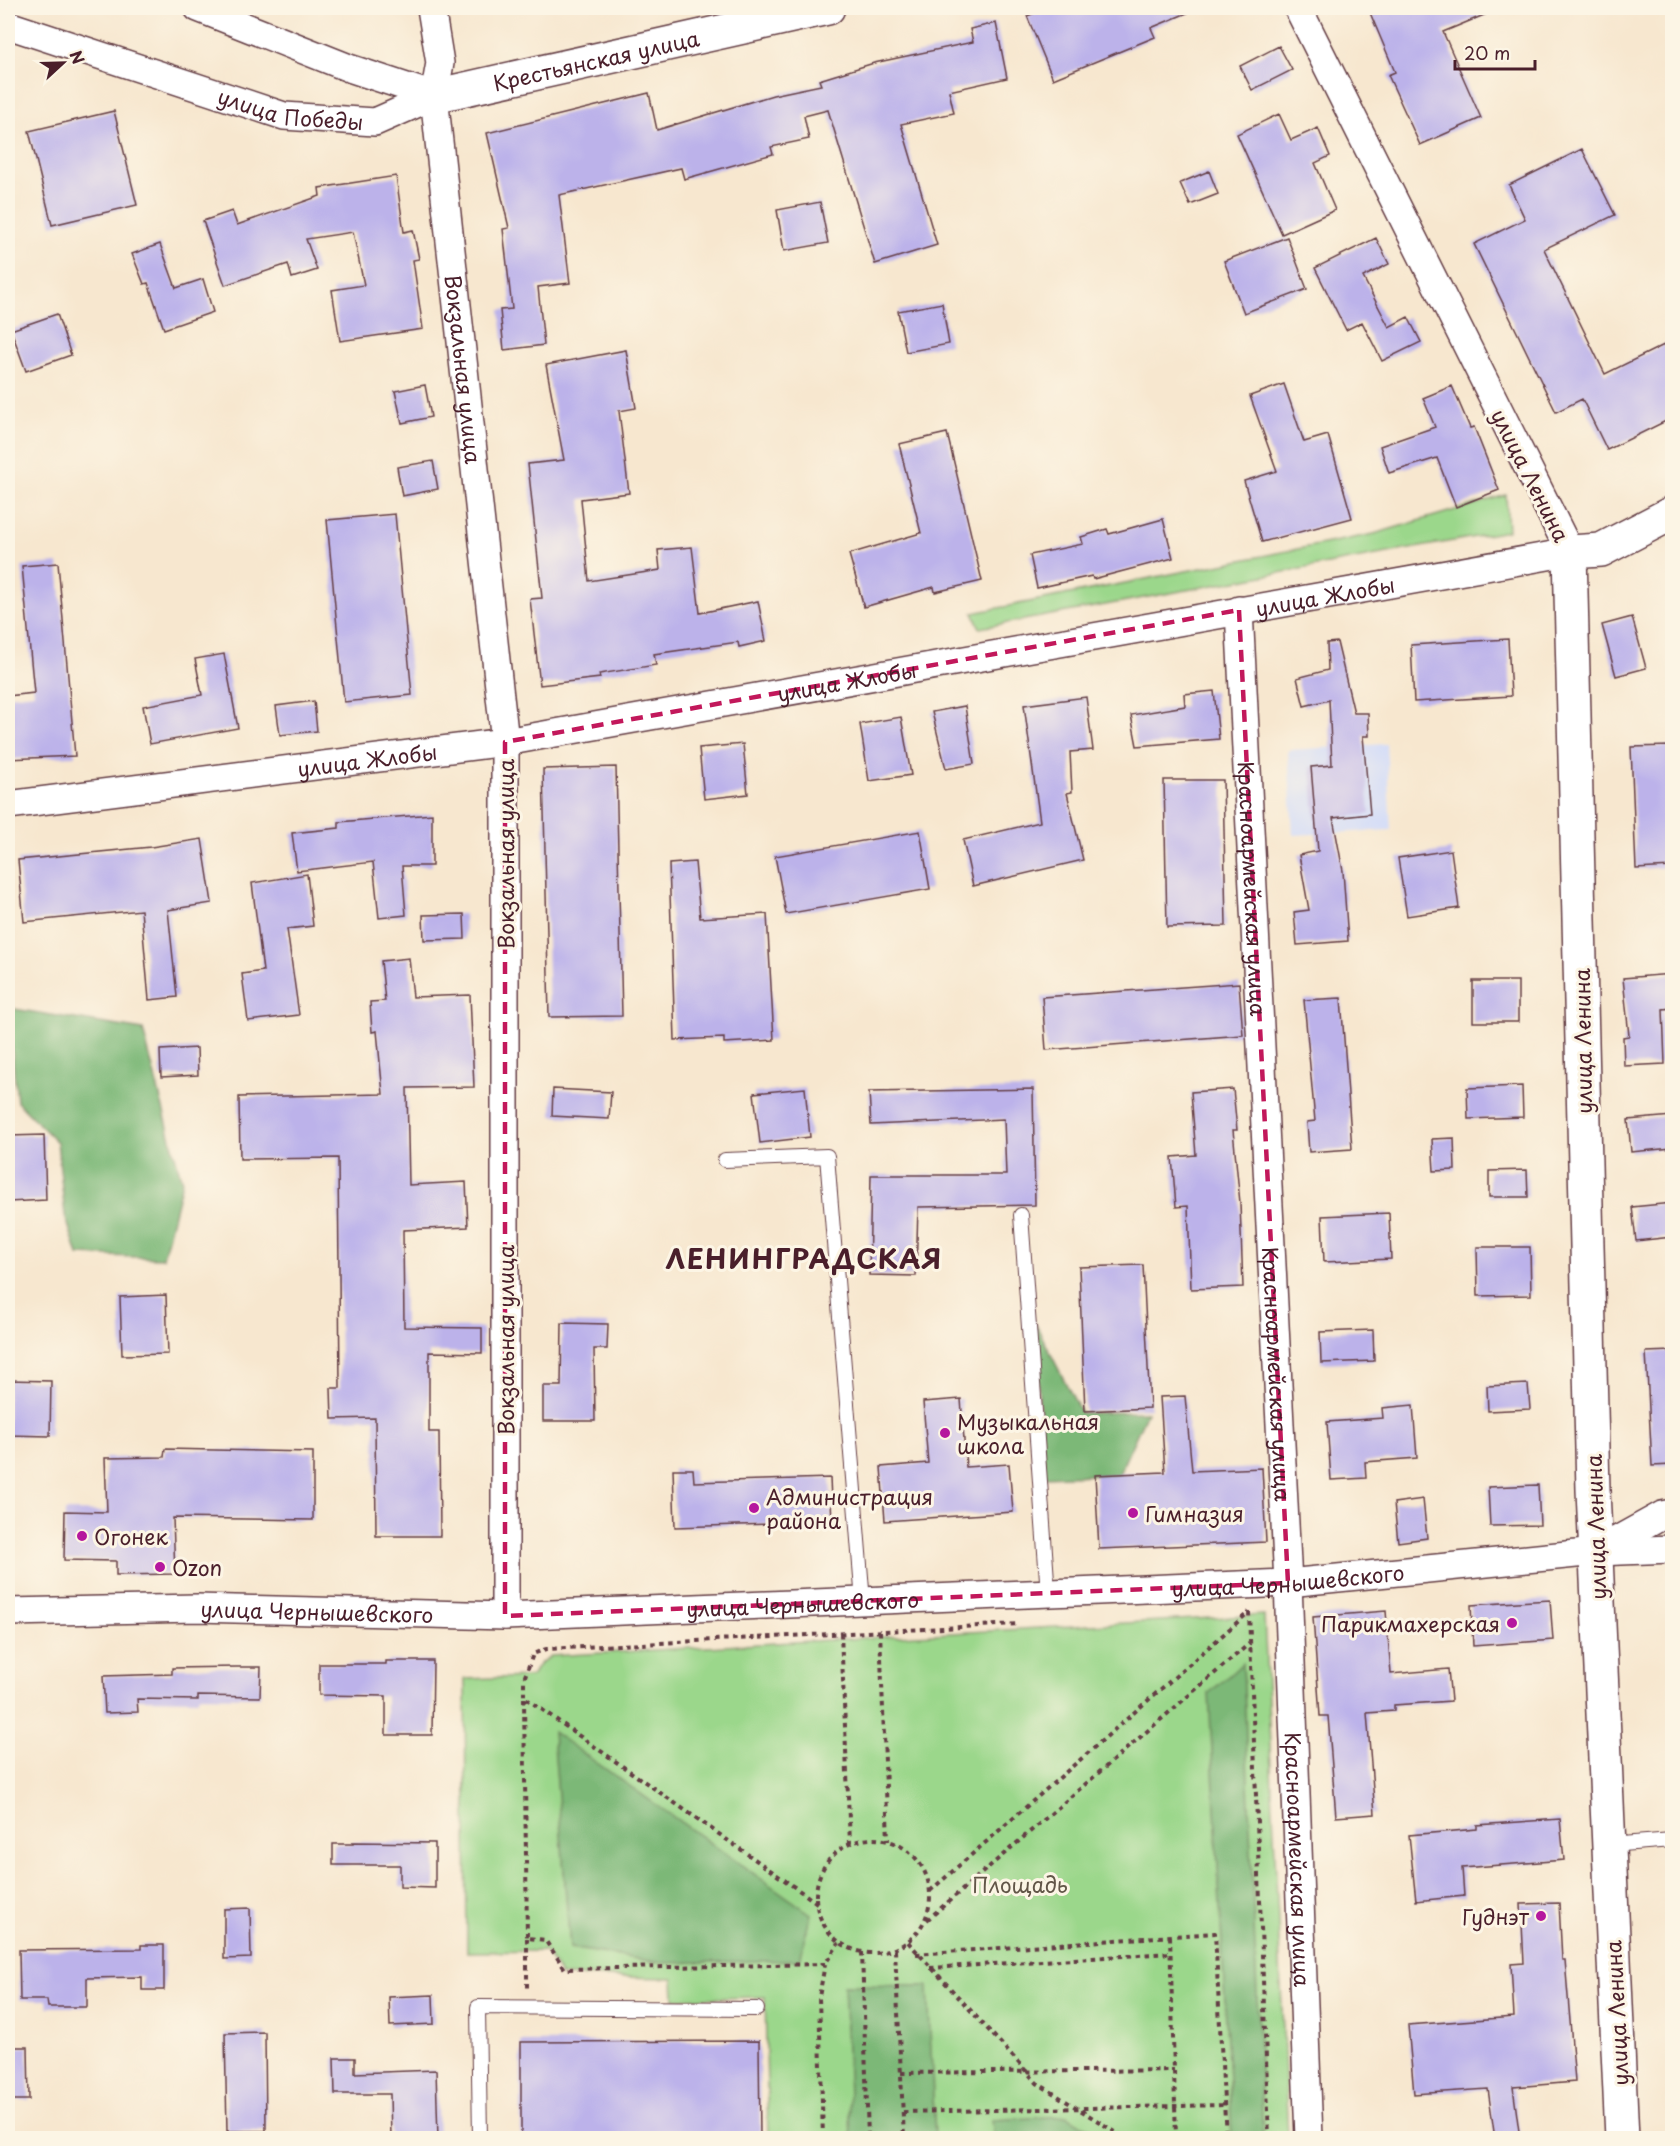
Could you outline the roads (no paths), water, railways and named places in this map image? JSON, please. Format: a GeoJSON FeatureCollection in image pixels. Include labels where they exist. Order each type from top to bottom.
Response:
{"type":"FeatureCollection","features":[{"type":"Feature","properties":{"kind":"street"},"geometry":{"type":"LineString","coordinates":[[198,8],[349,68],[434,96]]}},
{"type":"Feature","properties":{"kind":"street","name":"Вокзальная улица"},"geometry":{"type":"LineString","coordinates":[[430,8],[440,63],[434,96],[505,742],[505,1616]]}},
{"type":"Feature","properties":{"kind":"street","name":"Крестьянская улица"},"geometry":{"type":"LineString","coordinates":[[434,96],[828,8]]}},
{"type":"Feature","properties":{"kind":"street","name":"улица Ленина"},"geometry":{"type":"LineString","coordinates":[[1298,8],[1570,552],[1596,1552],[1622,2139]]}},
{"type":"Feature","properties":{"kind":"street","name":"улица Победы"},"geometry":{"type":"LineString","coordinates":[[8,25],[284,116],[375,122],[434,96]]}},
{"type":"Feature","properties":{"kind":"street","name":"улица Жлобы"},"geometry":{"type":"LineString","coordinates":[[8,805],[505,742],[1570,552],[1601,550],[1672,513]]}},
{"type":"Feature","properties":{"kind":"street","name":"Красноармейская улица"},"geometry":{"type":"LineString","coordinates":[[1239,610],[1288,1596],[1309,2139]]}},
{"type":"Feature","properties":{"kind":"street","name":"улица Чернышевского"},"geometry":{"type":"LineString","coordinates":[[1596,1552],[1662,1515],[1672,1513]]}},
{"type":"Feature","properties":{"kind":"street","name":"улица Чернышевского"},"geometry":{"type":"LineString","coordinates":[[8,1612],[197,1608],[505,1616],[1249,1585],[1288,1596],[1596,1552],[1672,1550]]}},
{"type":"Feature","properties":{"kind":"lane"},"geometry":{"type":"LineString","coordinates":[[725,1160],[827,1156],[863,1602]]}},
{"type":"Feature","properties":{"kind":"lane"},"geometry":{"type":"LineString","coordinates":[[1021,1215],[1048,1594]]}},
{"type":"Feature","properties":{"kind":"lane"},"geometry":{"type":"LineString","coordinates":[[1609,1845],[1672,1840]]}},
{"type":"Feature","properties":{"kind":"lane"},"geometry":{"type":"LineString","coordinates":[[480,2139],[478,2007],[757,2009]]}},
{"type":"Feature","properties":{"kind":"place","name":"Музыкальная школа"},"geometry":{"type":"Point","coordinates":[945,1433]}},
{"type":"Feature","properties":{"kind":"place","name":"Администрация района"},"geometry":{"type":"Point","coordinates":[754,1508]}},
{"type":"Feature","properties":{"kind":"place","name":"Гимназия"},"geometry":{"type":"Point","coordinates":[1133,1513]}},
{"type":"Feature","properties":{"kind":"place","name":"Огонек"},"geometry":{"type":"Point","coordinates":[82,1536]}},
{"type":"Feature","properties":{"kind":"place","name":"Ozon"},"geometry":{"type":"Point","coordinates":[160,1567]}},
{"type":"Feature","properties":{"kind":"place","name":"Парикмахерская"},"geometry":{"type":"Point","coordinates":[1512,1623]}},
{"type":"Feature","properties":{"kind":"place","name":"Гуднэт"},"geometry":{"type":"Point","coordinates":[1541,1916]}},
{"type":"Feature","properties":{"kind":"district","name":"ЛЕНИНГРАДСКАЯ"},"geometry":{"type":"Point","coordinates":[804,1257]}},
{"type":"Feature","properties":{"kind":"park label","name":"Площадь"},"geometry":{"type":"Point","coordinates":[1020,1884]}}]}
